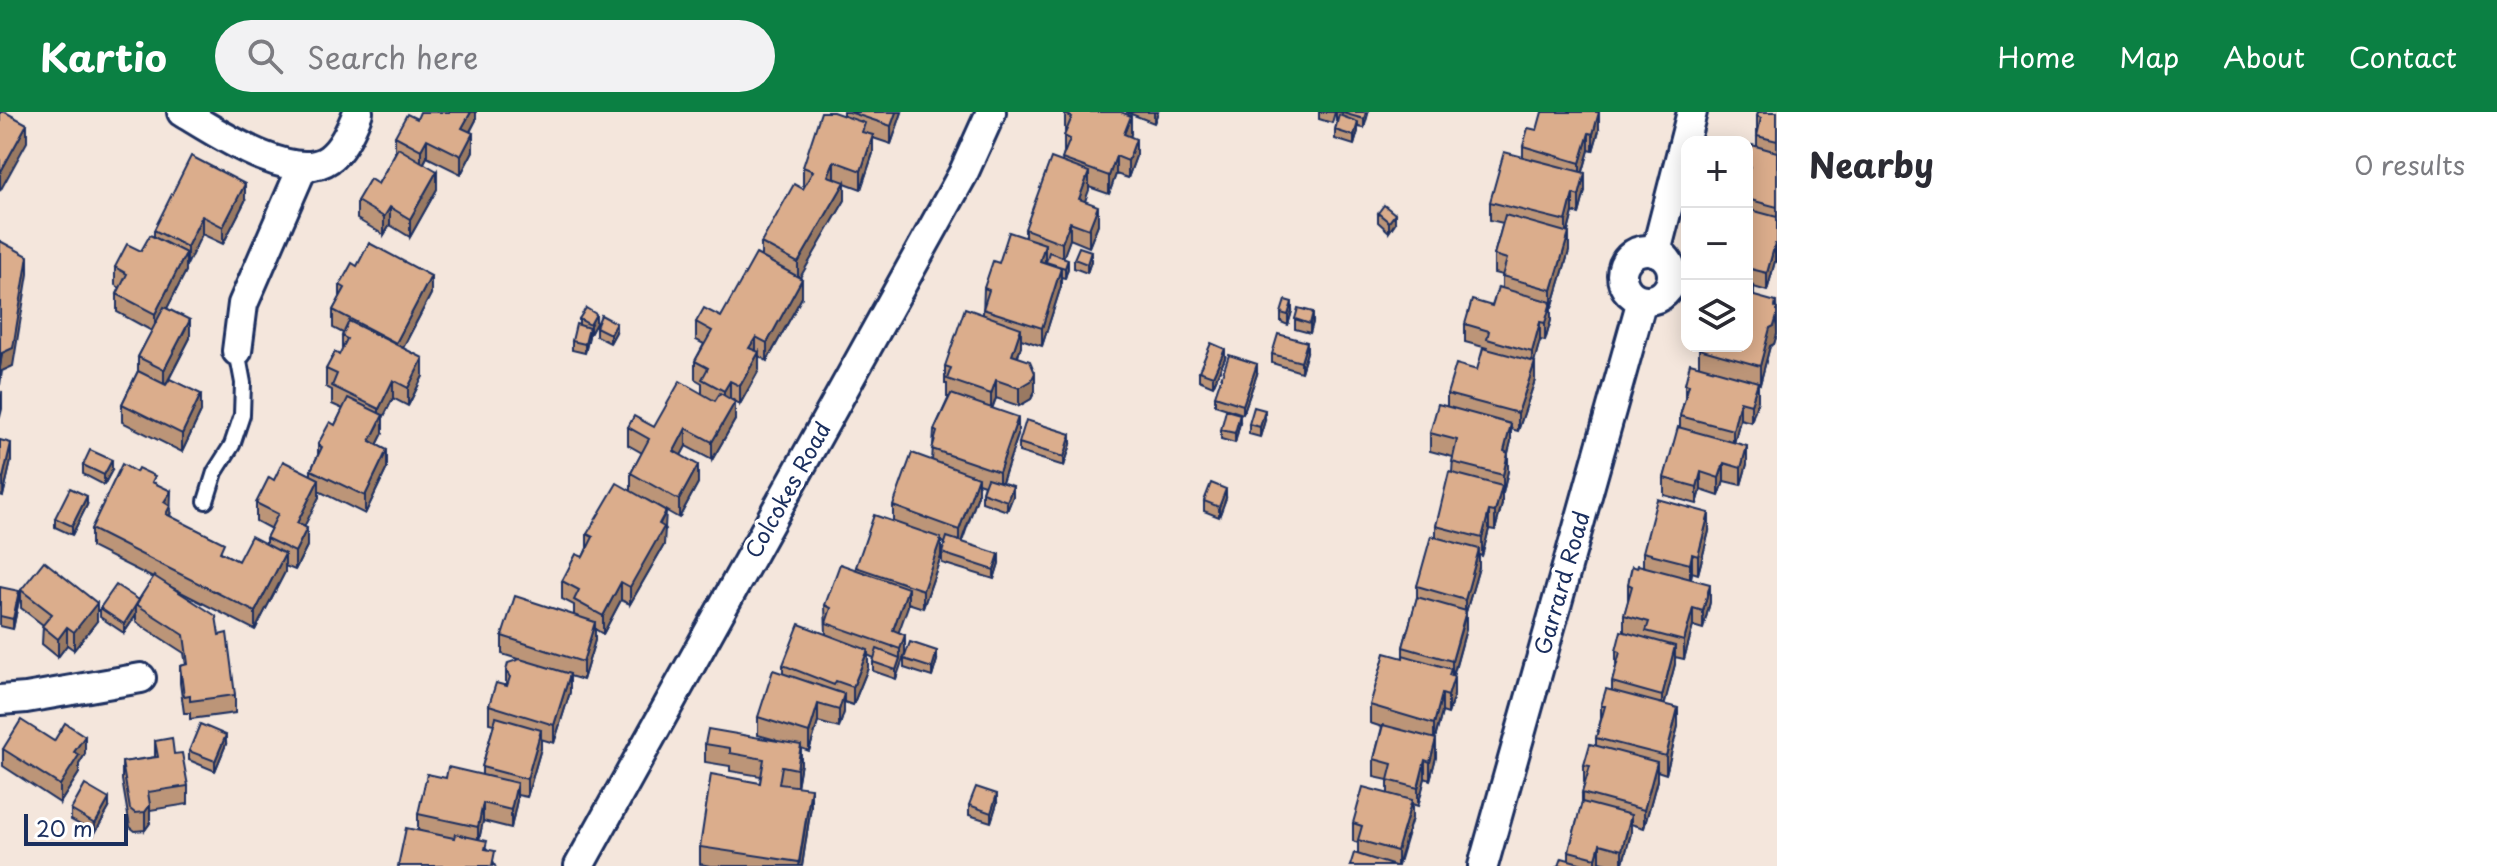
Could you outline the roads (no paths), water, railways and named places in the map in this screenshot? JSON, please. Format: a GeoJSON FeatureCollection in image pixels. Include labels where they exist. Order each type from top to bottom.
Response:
{"type":"FeatureCollection","features":[{"type":"Feature","properties":{"kind":"street"},"geometry":{"type":"LineString","coordinates":[[182,112],[267,159],[303,166],[328,160],[343,144],[358,112]]}},
{"type":"Feature","properties":{"kind":"street","name":"Colcokes Road"},"geometry":{"type":"LineString","coordinates":[[581,865],[963,174],[991,112]]}},
{"type":"Feature","properties":{"kind":"street","name":"Garrard Road"},"geometry":{"type":"LineString","coordinates":[[1483,866],[1642,300],[1656,299],[1668,289],[1672,275],[1667,261],[1656,252],[1692,112]]}},
{"type":"Feature","properties":{"kind":"street"},"geometry":{"type":"LineString","coordinates":[[237,351],[243,304],[303,166]]}},
{"type":"Feature","properties":{"kind":"street"},"geometry":{"type":"LineString","coordinates":[[0,700],[141,678]]}},
{"type":"Feature","properties":{"kind":"lane"},"geometry":{"type":"LineString","coordinates":[[206,501],[215,472],[232,445],[242,415],[243,383],[237,351]]}}]}
